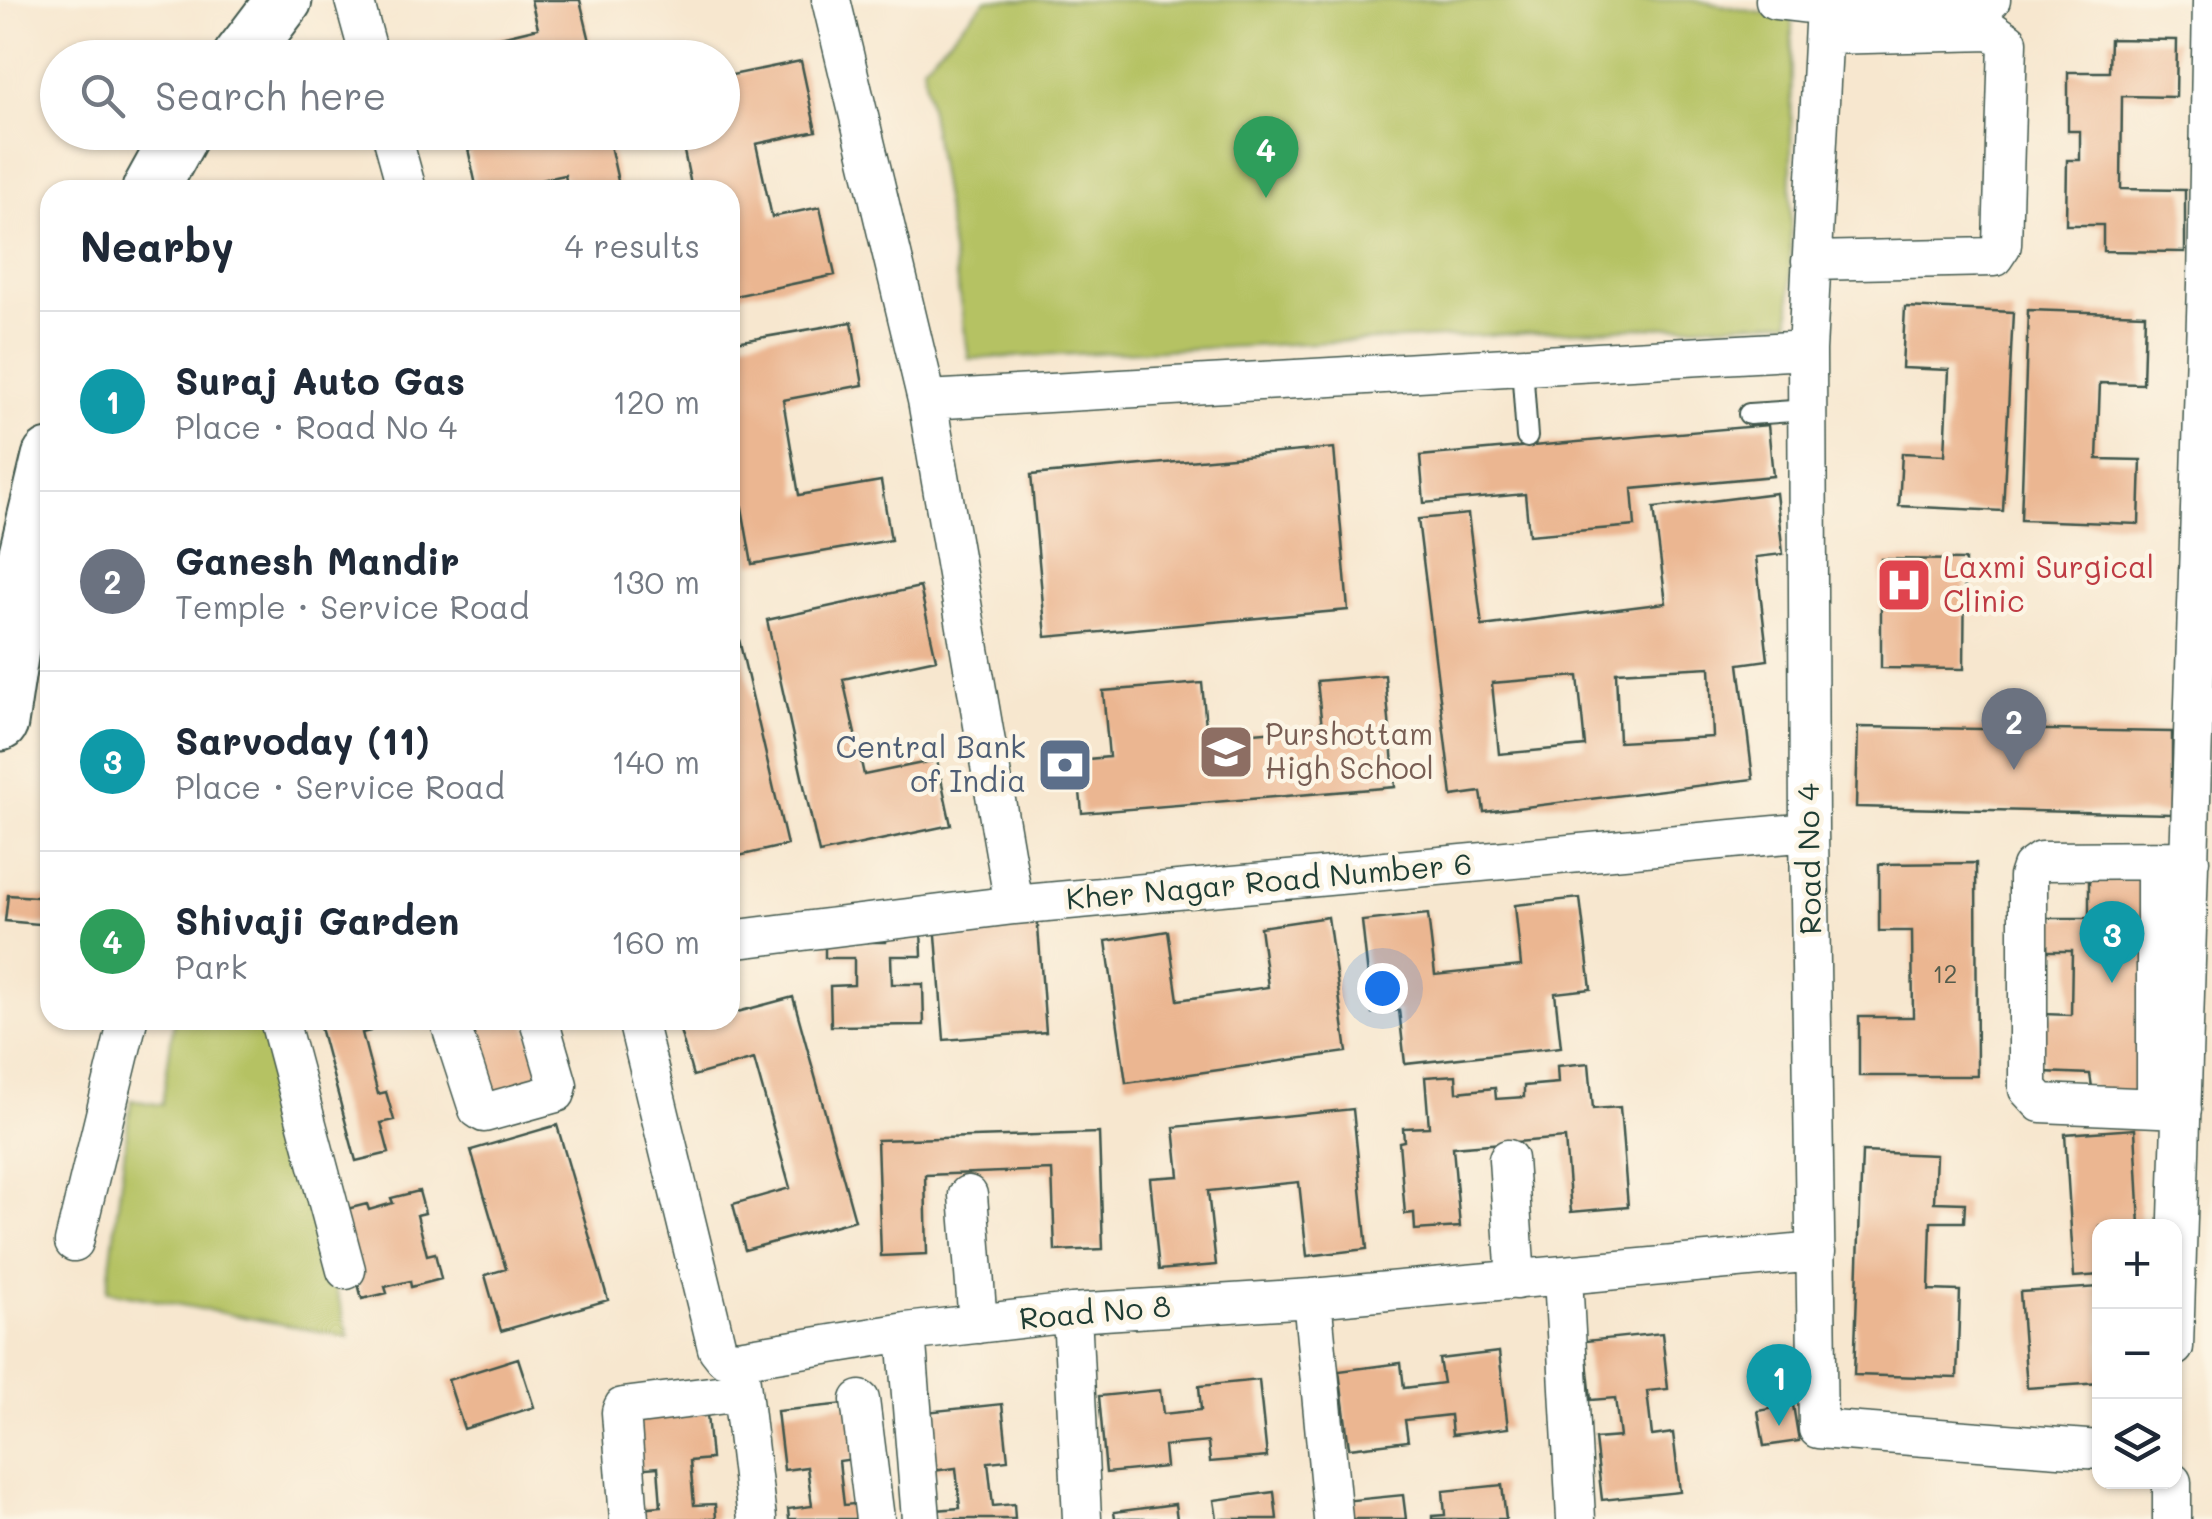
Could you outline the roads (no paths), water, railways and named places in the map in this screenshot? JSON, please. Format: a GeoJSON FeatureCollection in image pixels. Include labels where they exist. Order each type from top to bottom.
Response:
{"type":"FeatureCollection","features":[{"type":"Feature","properties":{"kind":"street"},"geometry":{"type":"LineString","coordinates":[[254,40],[284,0]]}},
{"type":"Feature","properties":{"kind":"street"},"geometry":{"type":"LineString","coordinates":[[354,0],[365,40]]}},
{"type":"Feature","properties":{"kind":"street"},"geometry":{"type":"LineString","coordinates":[[832,0],[927,400],[1014,906]]}},
{"type":"Feature","properties":{"kind":"street"},"geometry":{"type":"LineString","coordinates":[[1774,0],[1825,21],[1992,31],[2008,42],[2010,54],[2002,245],[1994,256],[1811,260]]}},
{"type":"Feature","properties":{"kind":"street"},"geometry":{"type":"LineString","coordinates":[[1825,21],[1991,0]]}},
{"type":"Feature","properties":{"kind":"street"},"geometry":{"type":"LineString","coordinates":[[2173,1309],[2169,1109],[2173,860],[2208,284],[2212,0]]}},
{"type":"Feature","properties":{"kind":"street","name":"Road No 4"},"geometry":{"type":"LineString","coordinates":[[1825,21],[1807,350],[1818,1429],[2092,1449]]}},
{"type":"Feature","properties":{"kind":"street"},"geometry":{"type":"LineString","coordinates":[[156,180],[172,150]]}},
{"type":"Feature","properties":{"kind":"street"},"geometry":{"type":"LineString","coordinates":[[396,150],[404,180]]}},
{"type":"Feature","properties":{"kind":"street"},"geometry":{"type":"LineString","coordinates":[[927,400],[1807,350]]}},
{"type":"Feature","properties":{"kind":"street"},"geometry":{"type":"LineString","coordinates":[[0,723],[24,570],[40,500]]}},
{"type":"Feature","properties":{"kind":"street","name":"Kher Nagar Road Number 6"},"geometry":{"type":"LineString","coordinates":[[740,939],[1014,906],[1809,832]]}},
{"type":"Feature","properties":{"kind":"street"},"geometry":{"type":"LineString","coordinates":[[2169,1109],[2041,1103],[2028,1089],[2028,877],[2031,868],[2041,861],[2173,860]]}},
{"type":"Feature","properties":{"kind":"street"},"geometry":{"type":"LineString","coordinates":[[74,1242],[126,1030]]}},
{"type":"Feature","properties":{"kind":"street"},"geometry":{"type":"LineString","coordinates":[[282,1030],[346,1270]]}},
{"type":"Feature","properties":{"kind":"street"},"geometry":{"type":"LineString","coordinates":[[452,1030],[478,1108],[484,1113],[556,1093],[558,1085],[542,1030]]}},
{"type":"Feature","properties":{"kind":"street"},"geometry":{"type":"LineString","coordinates":[[639,1030],[717,1348],[740,1375],[757,1519]]}},
{"type":"Feature","properties":{"kind":"street"},"geometry":{"type":"LineString","coordinates":[[1508,1158],[1516,1280]]}},
{"type":"Feature","properties":{"kind":"street"},"geometry":{"type":"LineString","coordinates":[[968,1196],[978,1324]]}},
{"type":"Feature","properties":{"kind":"street","name":"Road No 8"},"geometry":{"type":"LineString","coordinates":[[629,1519],[623,1407],[906,1332],[1072,1314],[1312,1298],[1816,1252]]}},
{"type":"Feature","properties":{"kind":"street"},"geometry":{"type":"LineString","coordinates":[[1563,1276],[1576,1519]]}},
{"type":"Feature","properties":{"kind":"street"},"geometry":{"type":"LineString","coordinates":[[1312,1298],[1333,1519]]}},
{"type":"Feature","properties":{"kind":"street"},"geometry":{"type":"LineString","coordinates":[[1072,1314],[1082,1519]]}},
{"type":"Feature","properties":{"kind":"street"},"geometry":{"type":"LineString","coordinates":[[906,1332],[921,1519]]}},
{"type":"Feature","properties":{"kind":"street"},"geometry":{"type":"LineString","coordinates":[[860,1400],[875,1519]]}},
{"type":"Feature","properties":{"kind":"street"},"geometry":{"type":"LineString","coordinates":[[2172,1489],[2172,1519]]}},
{"type":"Feature","properties":{"kind":"lane"},"geometry":{"type":"LineString","coordinates":[[1522,366],[1528,436]]}},
{"type":"Feature","properties":{"kind":"lane"},"geometry":{"type":"LineString","coordinates":[[1749,414],[1808,410]]}},
{"type":"Feature","properties":{"kind":"place","name":"Shivaji Garden"},"geometry":{"type":"Point","coordinates":[1266,198]}},
{"type":"Feature","properties":{"kind":"place","name":"Laxmi Surgical Clinic"},"geometry":{"type":"Point","coordinates":[1904,585]}},
{"type":"Feature","properties":{"kind":"place","name":"Purshottam High School"},"geometry":{"type":"Point","coordinates":[1226,752]}},
{"type":"Feature","properties":{"kind":"place","name":"Central Bank of India"},"geometry":{"type":"Point","coordinates":[1065,765]}},
{"type":"Feature","properties":{"kind":"place","name":"Ganesh Mandir"},"geometry":{"type":"Point","coordinates":[2014,770]}},
{"type":"Feature","properties":{"kind":"place","name":"Sarvoday (11)"},"geometry":{"type":"Point","coordinates":[2112,983]}},
{"type":"Feature","properties":{"kind":"place","name":"Suraj Auto Gas"},"geometry":{"type":"Point","coordinates":[1779,1426]}}]}
